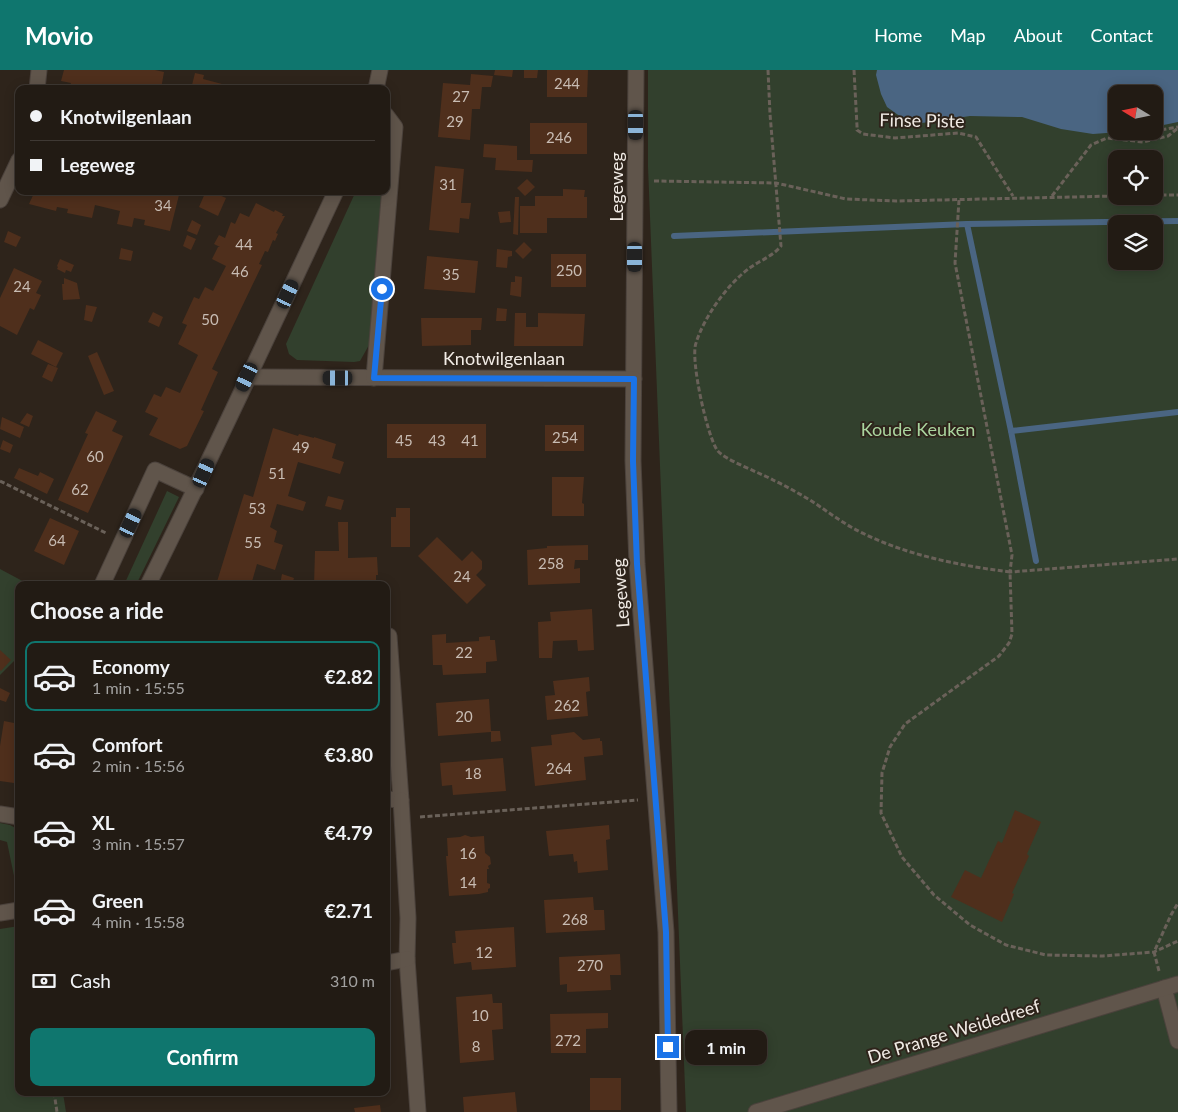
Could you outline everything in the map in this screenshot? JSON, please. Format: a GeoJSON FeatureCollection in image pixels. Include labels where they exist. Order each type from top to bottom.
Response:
{"type":"FeatureCollection","features":[{"type":"Feature","properties":{"kind":"street"},"geometry":{"type":"LineString","coordinates":[[38,85],[40,70]]}},
{"type":"Feature","properties":{"kind":"street"},"geometry":{"type":"LineString","coordinates":[[377,85],[380,70]]}},
{"type":"Feature","properties":{"kind":"street","name":"Legeweg"},"geometry":{"type":"LineString","coordinates":[[636,70],[633,461],[637,564],[667,954],[669,1112]]}},
{"type":"Feature","properties":{"kind":"street"},"geometry":{"type":"LineString","coordinates":[[390,120],[395,127],[390,187]]}},
{"type":"Feature","properties":{"kind":"street"},"geometry":{"type":"LineString","coordinates":[[0,200],[15,168]]}},
{"type":"Feature","properties":{"kind":"street"},"geometry":{"type":"LineString","coordinates":[[150,581],[196,489],[334,195]]}},
{"type":"Feature","properties":{"kind":"street"},"geometry":{"type":"LineString","coordinates":[[374,378],[389,195]]}},
{"type":"Feature","properties":{"kind":"street","name":"Knotwilgenlaan"},"geometry":{"type":"LineString","coordinates":[[247,377],[634,379]]}},
{"type":"Feature","properties":{"kind":"street"},"geometry":{"type":"LineString","coordinates":[[104,581],[155,470],[196,489]]}},
{"type":"Feature","properties":{"kind":"street"},"geometry":{"type":"LineString","coordinates":[[390,669],[394,799],[402,819],[408,918],[407,959],[418,1112]]}},
{"type":"Feature","properties":{"kind":"street"},"geometry":{"type":"LineString","coordinates":[[0,814],[15,816]]}},
{"type":"Feature","properties":{"kind":"street"},"geometry":{"type":"LineString","coordinates":[[0,913],[15,911]]}},
{"type":"Feature","properties":{"kind":"street"},"geometry":{"type":"LineString","coordinates":[[390,962],[407,959]]}},
{"type":"Feature","properties":{"kind":"street","name":"De Prange Weidedreef"},"geometry":{"type":"LineString","coordinates":[[756,1112],[1171,986],[1178,1041]]}},
{"type":"Feature","properties":{"kind":"path"},"geometry":{"type":"LineString","coordinates":[[768,70],[782,246],[776,252],[749,268],[728,289],[709,313],[695,345],[697,374],[703,406],[717,450],[735,462],[759,472],[810,500],[851,527],[890,546],[965,566],[1010,572],[1178,559]]}},
{"type":"Feature","properties":{"kind":"path","name":"Finse Piste"},"geometry":{"type":"LineString","coordinates":[[854,70],[856,126],[859,132],[895,138],[958,133],[976,137],[1013,197]]}},
{"type":"Feature","properties":{"kind":"path"},"geometry":{"type":"LineString","coordinates":[[1163,130],[1178,128]]}},
{"type":"Feature","properties":{"kind":"path"},"geometry":{"type":"LineString","coordinates":[[1163,137],[1168,136],[1178,128]]}},
{"type":"Feature","properties":{"kind":"path"},"geometry":{"type":"LineString","coordinates":[[1052,196],[1091,145],[1108,138]]}},
{"type":"Feature","properties":{"kind":"path"},"geometry":{"type":"LineString","coordinates":[[1126,140],[1143,142],[1151,140]]}},
{"type":"Feature","properties":{"kind":"path"},"geometry":{"type":"LineString","coordinates":[[636,181],[776,183],[846,199],[896,201],[1108,196]]}},
{"type":"Feature","properties":{"kind":"path"},"geometry":{"type":"LineString","coordinates":[[1163,195],[1178,195]]}},
{"type":"Feature","properties":{"kind":"path"},"geometry":{"type":"LineString","coordinates":[[959,200],[955,263],[1012,555],[1010,572],[1012,634],[1009,643],[999,656],[905,724],[890,747],[882,773],[881,813],[902,857],[934,894],[970,925],[1006,945],[1046,955],[1103,956],[1154,952],[1178,940]]}},
{"type":"Feature","properties":{"kind":"path"},"geometry":{"type":"LineString","coordinates":[[0,481],[123,540]]}},
{"type":"Feature","properties":{"kind":"path"},"geometry":{"type":"LineString","coordinates":[[402,819],[656,799]]}},
{"type":"Feature","properties":{"kind":"path"},"geometry":{"type":"LineString","coordinates":[[1154,952],[1178,903]]}},
{"type":"Feature","properties":{"kind":"path"},"geometry":{"type":"LineString","coordinates":[[55,1096],[57,1112]]}},
{"type":"Feature","properties":{"kind":"green space","name":"Koude Keuken"},"geometry":{"type":"Polygon","coordinates":[[[648,70],[1178,70],[1178,1112],[686,1112],[648,167],[648,70]]]}},
{"type":"Feature","properties":{"kind":"green space"},"geometry":{"type":"Polygon","coordinates":[[[354,195],[382,195],[369,345],[360,361],[297,360],[289,354],[286,344],[354,195]]]}},
{"type":"Feature","properties":{"kind":"green space"},"geometry":{"type":"Polygon","coordinates":[[[167,491],[179,497],[138,581],[126,581],[167,491]]]}},
{"type":"Feature","properties":{"kind":"green space"},"geometry":{"type":"Polygon","coordinates":[[[0,569],[22,581],[15,581],[15,660],[0,675],[0,569]]]}},
{"type":"Feature","properties":{"kind":"green space"},"geometry":{"type":"Polygon","coordinates":[[[0,823],[15,828],[15,881],[7,842],[0,840],[0,823]]]}},
{"type":"Feature","properties":{"kind":"green space"},"geometry":{"type":"Polygon","coordinates":[[[15,927],[15,1096],[63,1096],[66,1112],[0,1112],[0,929],[15,927]]]}},
{"type":"Feature","properties":{"kind":"water"},"geometry":{"type":"Polygon","coordinates":[[[877,70],[1178,70],[1178,122],[1163,125],[1163,85],[1108,85],[1108,133],[1093,134],[1061,129],[1022,117],[970,116],[915,124],[887,107],[876,75],[877,70]]]}},
{"type":"Feature","properties":{"kind":"building"},"geometry":{"type":"Polygon","coordinates":[[[64,70],[155,70],[164,72],[162,85],[70,85],[71,83],[61,81],[64,70]]]}},
{"type":"Feature","properties":{"kind":"building"},"geometry":{"type":"Polygon","coordinates":[[[495,70],[513,70],[512,77],[494,75],[495,70]]]}},
{"type":"Feature","properties":{"kind":"building"},"geometry":{"type":"Polygon","coordinates":[[[524,70],[538,70],[537,78],[524,78],[524,70]]]}},
{"type":"Feature","properties":{"kind":"building"},"geometry":{"type":"Polygon","coordinates":[[[547,70],[588,70],[587,97],[547,97],[547,70]]]}},
{"type":"Feature","properties":{"kind":"building"},"geometry":{"type":"Polygon","coordinates":[[[195,73],[204,75],[203,79],[226,85],[192,85],[195,73]]]}},
{"type":"Feature","properties":{"kind":"building"},"geometry":{"type":"Polygon","coordinates":[[[471,74],[493,76],[491,87],[482,87],[480,109],[472,109],[470,140],[438,137],[443,83],[470,85],[471,74]]]}},
{"type":"Feature","properties":{"kind":"building"},"geometry":{"type":"Polygon","coordinates":[[[530,123],[587,123],[587,154],[530,154],[530,123]]]}},
{"type":"Feature","properties":{"kind":"building"},"geometry":{"type":"Polygon","coordinates":[[[484,144],[517,146],[517,160],[533,160],[532,172],[495,170],[496,158],[483,157],[484,144]]]}},
{"type":"Feature","properties":{"kind":"building"},"geometry":{"type":"Polygon","coordinates":[[[435,166],[464,169],[461,203],[471,203],[469,219],[460,218],[459,233],[429,230],[435,166]]]}},
{"type":"Feature","properties":{"kind":"building"},"geometry":{"type":"Polygon","coordinates":[[[527,179],[535,187],[525,196],[517,188],[527,179]]]}},
{"type":"Feature","properties":{"kind":"building"},"geometry":{"type":"Polygon","coordinates":[[[563,189],[585,190],[587,218],[547,218],[547,233],[520,233],[520,206],[535,206],[535,196],[563,196],[563,189]]]}},
{"type":"Feature","properties":{"kind":"building"},"geometry":{"type":"Polygon","coordinates":[[[33,195],[179,195],[170,231],[144,225],[145,220],[134,218],[132,227],[117,224],[120,211],[95,205],[92,218],[67,213],[68,209],[57,207],[56,211],[29,204],[33,195]]]}},
{"type":"Feature","properties":{"kind":"building"},"geometry":{"type":"Polygon","coordinates":[[[204,195],[219,195],[226,198],[218,216],[199,207],[204,195]]]}},
{"type":"Feature","properties":{"kind":"building"},"geometry":{"type":"Polygon","coordinates":[[[515,197],[519,197],[518,235],[513,234],[515,197]]]}},
{"type":"Feature","properties":{"kind":"building"},"geometry":{"type":"Polygon","coordinates":[[[256,203],[285,216],[276,233],[278,234],[275,241],[273,240],[268,252],[265,251],[259,264],[262,265],[212,369],[218,372],[201,410],[204,411],[187,446],[180,449],[149,435],[158,418],[145,412],[154,394],[161,397],[166,387],[180,393],[198,355],[178,344],[187,325],[182,323],[194,297],[199,299],[205,287],[213,291],[226,266],[212,259],[218,247],[220,247],[214,244],[219,235],[225,238],[231,222],[235,224],[240,213],[249,217],[256,203]]]}},
{"type":"Feature","properties":{"kind":"building"},"geometry":{"type":"Polygon","coordinates":[[[510,211],[511,222],[500,223],[498,212],[510,211]]]}},
{"type":"Feature","properties":{"kind":"building"},"geometry":{"type":"Polygon","coordinates":[[[192,220],[201,225],[197,235],[187,231],[192,220]]]}},
{"type":"Feature","properties":{"kind":"building"},"geometry":{"type":"Polygon","coordinates":[[[8,231],[21,237],[16,247],[4,242],[8,231]]]}},
{"type":"Feature","properties":{"kind":"building"},"geometry":{"type":"Polygon","coordinates":[[[187,235],[196,239],[191,250],[183,246],[187,235]]]}},
{"type":"Feature","properties":{"kind":"building"},"geometry":{"type":"Polygon","coordinates":[[[524,242],[532,250],[523,259],[515,251],[524,242]]]}},
{"type":"Feature","properties":{"kind":"building"},"geometry":{"type":"Polygon","coordinates":[[[121,248],[133,251],[131,261],[119,259],[121,248]]]}},
{"type":"Feature","properties":{"kind":"building"},"geometry":{"type":"Polygon","coordinates":[[[497,249],[512,251],[512,256],[508,257],[507,268],[496,267],[497,249]]]}},
{"type":"Feature","properties":{"kind":"building"},"geometry":{"type":"Polygon","coordinates":[[[551,254],[586,254],[586,287],[551,287],[551,254]]]}},
{"type":"Feature","properties":{"kind":"building"},"geometry":{"type":"Polygon","coordinates":[[[427,256],[478,261],[475,293],[424,289],[427,256]]]}},
{"type":"Feature","properties":{"kind":"building"},"geometry":{"type":"Polygon","coordinates":[[[60,259],[74,265],[71,272],[66,270],[65,273],[57,269],[60,259]]]}},
{"type":"Feature","properties":{"kind":"building"},"geometry":{"type":"Polygon","coordinates":[[[14,268],[42,281],[36,293],[41,295],[34,310],[30,308],[17,335],[0,326],[0,298],[14,268]]]}},
{"type":"Feature","properties":{"kind":"building"},"geometry":{"type":"Polygon","coordinates":[[[515,276],[522,277],[521,297],[510,295],[511,282],[515,282],[515,276]]]}},
{"type":"Feature","properties":{"kind":"building"},"geometry":{"type":"Polygon","coordinates":[[[64,278],[77,283],[80,299],[63,300],[62,284],[64,284],[64,278]]]}},
{"type":"Feature","properties":{"kind":"building"},"geometry":{"type":"Polygon","coordinates":[[[86,305],[97,307],[92,322],[84,320],[86,305]]]}},
{"type":"Feature","properties":{"kind":"building"},"geometry":{"type":"Polygon","coordinates":[[[497,308],[507,309],[506,321],[496,321],[497,308]]]}},
{"type":"Feature","properties":{"kind":"building"},"geometry":{"type":"Polygon","coordinates":[[[153,312],[163,317],[159,327],[148,322],[153,312]]]}},
{"type":"Feature","properties":{"kind":"building"},"geometry":{"type":"Polygon","coordinates":[[[515,313],[526,313],[526,327],[538,327],[538,313],[585,314],[583,346],[514,346],[515,313]]]}},
{"type":"Feature","properties":{"kind":"building"},"geometry":{"type":"Polygon","coordinates":[[[421,318],[482,318],[481,330],[471,330],[471,345],[422,346],[421,318]]]}},
{"type":"Feature","properties":{"kind":"building"},"geometry":{"type":"Polygon","coordinates":[[[38,340],[63,353],[56,367],[31,354],[38,340]]]}},
{"type":"Feature","properties":{"kind":"building"},"geometry":{"type":"Polygon","coordinates":[[[97,352],[114,391],[104,395],[88,356],[97,352]]]}},
{"type":"Feature","properties":{"kind":"building"},"geometry":{"type":"Polygon","coordinates":[[[48,364],[58,368],[52,382],[42,377],[48,364]]]}},
{"type":"Feature","properties":{"kind":"building"},"geometry":{"type":"Polygon","coordinates":[[[96,411],[117,421],[112,431],[123,436],[88,513],[58,500],[88,434],[85,433],[96,411]]]}},
{"type":"Feature","properties":{"kind":"building"},"geometry":{"type":"Polygon","coordinates":[[[27,413],[33,416],[29,427],[20,423],[27,413]]]}},
{"type":"Feature","properties":{"kind":"building"},"geometry":{"type":"Polygon","coordinates":[[[2,417],[24,427],[20,438],[0,429],[2,417]]]}},
{"type":"Feature","properties":{"kind":"building"},"geometry":{"type":"Polygon","coordinates":[[[387,424],[486,424],[486,458],[387,458],[387,424]]]}},
{"type":"Feature","properties":{"kind":"building"},"geometry":{"type":"Polygon","coordinates":[[[545,425],[584,425],[584,451],[545,451],[545,425]]]}},
{"type":"Feature","properties":{"kind":"building"},"geometry":{"type":"Polygon","coordinates":[[[273,428],[298,436],[299,434],[314,437],[336,444],[332,458],[344,462],[340,474],[298,462],[288,496],[306,502],[303,511],[277,504],[270,527],[277,531],[274,542],[283,545],[275,570],[257,564],[252,581],[217,581],[244,494],[253,497],[273,428]]]}},
{"type":"Feature","properties":{"kind":"building"},"geometry":{"type":"Polygon","coordinates":[[[3,440],[13,445],[10,453],[0,449],[3,440]]]}},
{"type":"Feature","properties":{"kind":"building"},"geometry":{"type":"Polygon","coordinates":[[[19,468],[38,476],[40,472],[54,479],[47,494],[14,478],[19,468]]]}},
{"type":"Feature","properties":{"kind":"building"},"geometry":{"type":"Polygon","coordinates":[[[552,477],[584,477],[582,503],[584,504],[584,516],[552,516],[552,477]]]}},
{"type":"Feature","properties":{"kind":"building"},"geometry":{"type":"Polygon","coordinates":[[[328,496],[344,500],[341,510],[325,506],[328,496]]]}},
{"type":"Feature","properties":{"kind":"building"},"geometry":{"type":"Polygon","coordinates":[[[396,508],[410,508],[410,547],[391,547],[391,517],[396,517],[396,508]]]}},
{"type":"Feature","properties":{"kind":"building"},"geometry":{"type":"Polygon","coordinates":[[[50,518],[79,531],[64,565],[34,551],[50,518]]]}},
{"type":"Feature","properties":{"kind":"building"},"geometry":{"type":"Polygon","coordinates":[[[338,522],[348,522],[348,558],[377,557],[378,575],[376,575],[376,581],[314,581],[315,551],[339,551],[338,522]]]}},
{"type":"Feature","properties":{"kind":"building"},"geometry":{"type":"Polygon","coordinates":[[[437,537],[462,561],[472,551],[482,561],[482,569],[476,575],[486,585],[467,604],[418,556],[437,537]]]}},
{"type":"Feature","properties":{"kind":"building"},"geometry":{"type":"Polygon","coordinates":[[[588,545],[588,560],[575,560],[574,569],[580,568],[580,583],[528,585],[527,550],[547,548],[547,546],[588,545]]]}},
{"type":"Feature","properties":{"kind":"building"},"geometry":{"type":"Polygon","coordinates":[[[282,574],[294,578],[293,581],[281,581],[282,574]]]}},
{"type":"Feature","properties":{"kind":"building"},"geometry":{"type":"Polygon","coordinates":[[[592,609],[594,650],[578,651],[577,640],[553,641],[552,658],[539,658],[538,622],[551,621],[550,612],[592,609]]]}},
{"type":"Feature","properties":{"kind":"building"},"geometry":{"type":"Polygon","coordinates":[[[446,634],[446,643],[479,641],[479,637],[490,636],[490,640],[495,640],[497,661],[486,662],[486,673],[443,675],[442,665],[433,665],[432,635],[446,634]]]}},
{"type":"Feature","properties":{"kind":"building"},"geometry":{"type":"Polygon","coordinates":[[[0,650],[11,660],[1,671],[0,670],[0,650]]]}},
{"type":"Feature","properties":{"kind":"building"},"geometry":{"type":"Polygon","coordinates":[[[589,677],[590,691],[586,692],[588,716],[547,720],[545,696],[555,695],[553,681],[589,677]]]}},
{"type":"Feature","properties":{"kind":"building"},"geometry":{"type":"Polygon","coordinates":[[[0,688],[10,693],[6,702],[0,700],[0,688]]]}},
{"type":"Feature","properties":{"kind":"building"},"geometry":{"type":"Polygon","coordinates":[[[489,699],[491,731],[500,731],[501,741],[491,742],[491,732],[438,736],[436,703],[489,699]]]}},
{"type":"Feature","properties":{"kind":"building"},"geometry":{"type":"Polygon","coordinates":[[[4,721],[15,723],[14,783],[0,781],[0,746],[4,721]]]}},
{"type":"Feature","properties":{"kind":"building"},"geometry":{"type":"Polygon","coordinates":[[[574,732],[583,740],[600,738],[600,741],[602,741],[603,755],[584,757],[586,780],[535,786],[531,747],[552,745],[551,735],[574,732]]]}},
{"type":"Feature","properties":{"kind":"building"},"geometry":{"type":"Polygon","coordinates":[[[503,758],[506,791],[453,795],[452,785],[442,786],[440,763],[503,758]]]}},
{"type":"Feature","properties":{"kind":"building"},"geometry":{"type":"Polygon","coordinates":[[[1015,810],[1041,822],[1002,922],[951,897],[965,870],[981,878],[998,841],[1002,843],[1015,810]]]}},
{"type":"Feature","properties":{"kind":"building"},"geometry":{"type":"Polygon","coordinates":[[[609,825],[610,839],[606,840],[608,870],[578,873],[577,861],[574,862],[573,854],[549,856],[546,831],[609,825]]]}},
{"type":"Feature","properties":{"kind":"building"},"geometry":{"type":"Polygon","coordinates":[[[465,835],[471,837],[484,836],[485,853],[490,857],[491,864],[488,866],[489,869],[487,869],[487,883],[490,884],[490,888],[488,892],[479,894],[449,896],[446,856],[448,856],[447,838],[465,835]]]}},
{"type":"Feature","properties":{"kind":"building"},"geometry":{"type":"Polygon","coordinates":[[[593,897],[594,910],[604,910],[605,930],[546,933],[544,900],[593,897]]]}},
{"type":"Feature","properties":{"kind":"building"},"geometry":{"type":"Polygon","coordinates":[[[514,927],[516,967],[472,970],[471,962],[454,964],[452,943],[456,943],[455,931],[514,927]]]}},
{"type":"Feature","properties":{"kind":"building"},"geometry":{"type":"Polygon","coordinates":[[[620,954],[621,975],[610,975],[611,990],[567,992],[567,984],[560,985],[559,957],[620,954]]]}},
{"type":"Feature","properties":{"kind":"building"},"geometry":{"type":"Polygon","coordinates":[[[492,994],[493,1003],[502,1003],[503,1029],[492,1030],[494,1060],[460,1063],[456,997],[492,994]]]}},
{"type":"Feature","properties":{"kind":"building"},"geometry":{"type":"Polygon","coordinates":[[[608,1013],[608,1028],[586,1029],[586,1053],[551,1053],[550,1014],[608,1013]]]}},
{"type":"Feature","properties":{"kind":"building"},"geometry":{"type":"Polygon","coordinates":[[[590,1078],[621,1078],[621,1110],[590,1110],[590,1078]]]}},
{"type":"Feature","properties":{"kind":"building"},"geometry":{"type":"Polygon","coordinates":[[[515,1092],[517,1112],[464,1112],[463,1097],[515,1092]]]}},
{"type":"Feature","properties":{"kind":"building"},"geometry":{"type":"Polygon","coordinates":[[[380,1105],[381,1112],[355,1112],[354,1108],[380,1105]]]}},
{"type":"Feature","properties":{"kind":"waterway"},"geometry":{"type":"LineString","coordinates":[[674,236],[967,224],[1178,221]]}},
{"type":"Feature","properties":{"kind":"waterway"},"geometry":{"type":"LineString","coordinates":[[967,224],[1011,431],[1036,561]]}},
{"type":"Feature","properties":{"kind":"waterway"},"geometry":{"type":"LineString","coordinates":[[1011,431],[1178,412]]}},
{"type":"Feature","properties":{"kind":"route"},"geometry":{"type":"LineString","coordinates":[[382,289],[374,378],[634,379],[633,461],[637,564],[666,932],[668,1047]]}}]}
